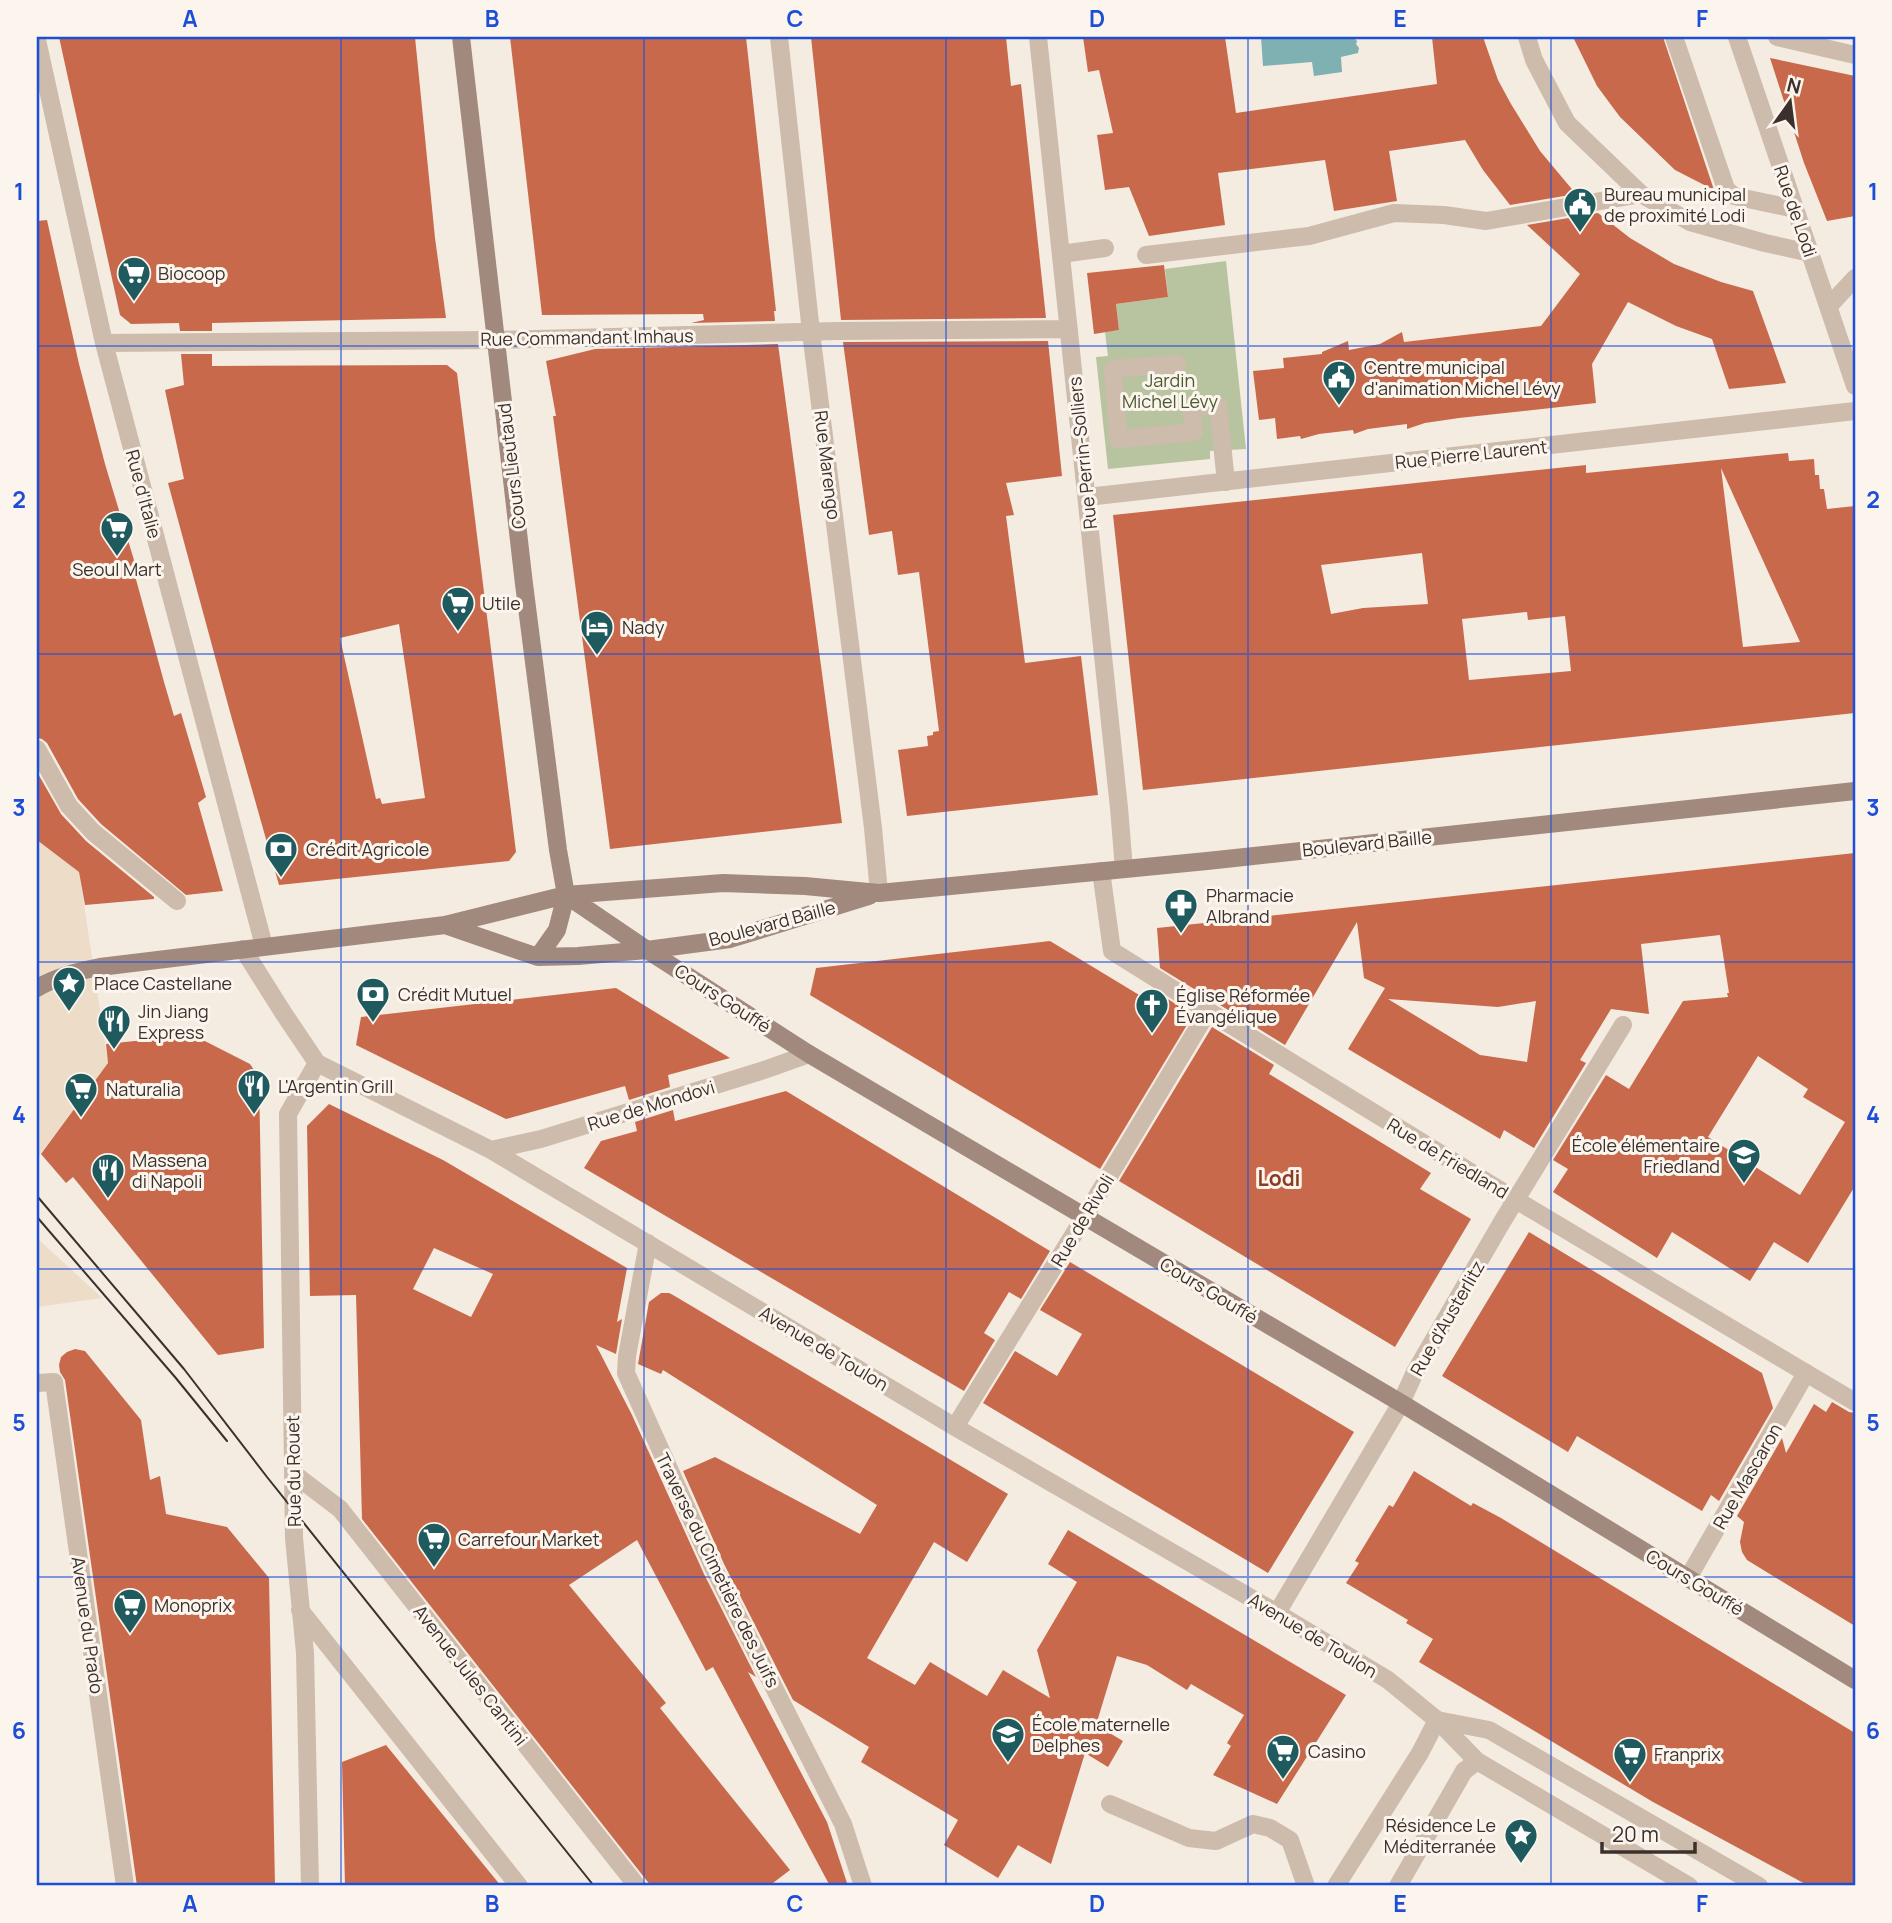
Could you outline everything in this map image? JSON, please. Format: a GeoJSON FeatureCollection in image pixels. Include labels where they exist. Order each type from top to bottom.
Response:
{"type":"FeatureCollection","features":[{"type":"Feature","properties":{"kind":"main road","name":"Cours Lieutaud"},"geometry":{"type":"LineString","coordinates":[[461,37],[524,584],[566,895]]}},
{"type":"Feature","properties":{"kind":"main road","name":"Boulevard Baille"},"geometry":{"type":"LineString","coordinates":[[37,988],[48,981],[100,967],[445,925],[566,895],[723,883],[805,886],[879,893],[1855,791]]}},
{"type":"Feature","properties":{"kind":"main road","name":"Boulevard Baille"},"geometry":{"type":"LineString","coordinates":[[445,925],[538,957],[647,950],[730,939],[879,893]]}},
{"type":"Feature","properties":{"kind":"main road","name":"Cours Gouffé"},"geometry":{"type":"LineString","coordinates":[[566,895],[809,1054],[1401,1403],[1855,1680]]}},
{"type":"Feature","properties":{"kind":"main road"},"geometry":{"type":"LineString","coordinates":[[538,957],[556,930],[566,895]]}},
{"type":"Feature","properties":{"kind":"street","name":"Rue Marengo"},"geometry":{"type":"LineString","coordinates":[[779,37],[811,332],[872,815],[879,893]]}},
{"type":"Feature","properties":{"kind":"street","name":"Rue Perrin-Solliers"},"geometry":{"type":"LineString","coordinates":[[1038,37],[1118,790],[1124,869]]}},
{"type":"Feature","properties":{"kind":"street"},"geometry":{"type":"LineString","coordinates":[[1527,37],[1534,61],[1567,123],[1641,194],[1690,222],[1810,253]]}},
{"type":"Feature","properties":{"kind":"street"},"geometry":{"type":"LineString","coordinates":[[1674,37],[1726,189],[1734,196],[1795,209]]}},
{"type":"Feature","properties":{"kind":"street","name":"Rue de Lodi"},"geometry":{"type":"LineString","coordinates":[[1737,37],[1855,386]]}},
{"type":"Feature","properties":{"kind":"street"},"geometry":{"type":"LineString","coordinates":[[1777,37],[1855,55]]}},
{"type":"Feature","properties":{"kind":"street","name":"Rue d'Italie"},"geometry":{"type":"LineString","coordinates":[[37,40],[104,343],[264,946]]}},
{"type":"Feature","properties":{"kind":"street"},"geometry":{"type":"LineString","coordinates":[[1146,255],[1309,236],[1394,214],[1444,215],[1486,221],[1641,194]]}},
{"type":"Feature","properties":{"kind":"street"},"geometry":{"type":"LineString","coordinates":[[1061,254],[1105,248]]}},
{"type":"Feature","properties":{"kind":"street"},"geometry":{"type":"LineString","coordinates":[[1829,306],[1855,278]]}},
{"type":"Feature","properties":{"kind":"street","name":"Rue Commandant Imhaus"},"geometry":{"type":"LineString","coordinates":[[104,343],[495,340],[1069,329]]}},
{"type":"Feature","properties":{"kind":"street"},"geometry":{"type":"LineString","coordinates":[[1177,364],[1113,369],[1118,439],[1194,432],[1191,407],[1218,405],[1226,482]]}},
{"type":"Feature","properties":{"kind":"street","name":"Rue Pierre Laurent"},"geometry":{"type":"LineString","coordinates":[[1087,496],[1855,411]]}},
{"type":"Feature","properties":{"kind":"street"},"geometry":{"type":"LineString","coordinates":[[37,749],[69,806],[77,815],[93,832],[177,901]]}},
{"type":"Feature","properties":{"kind":"street","name":"Rue de Friedland"},"geometry":{"type":"LineString","coordinates":[[1101,871],[1112,951],[1516,1200],[1855,1402]]}},
{"type":"Feature","properties":{"kind":"street","name":"Avenue de Toulon"},"geometry":{"type":"LineString","coordinates":[[243,949],[317,1063],[491,1150],[955,1427],[1277,1613],[1388,1680],[1437,1720],[1478,1761],[1689,1886]]}},
{"type":"Feature","properties":{"kind":"street","name":"Rue de Rivoli"},"geometry":{"type":"LineString","coordinates":[[955,1427],[1208,1011]]}},
{"type":"Feature","properties":{"kind":"street","name":"Rue d'Austerlitz"},"geometry":{"type":"LineString","coordinates":[[1277,1613],[1401,1403],[1415,1372],[1516,1200],[1623,1025]]}},
{"type":"Feature","properties":{"kind":"street","name":"Rue de Mondovi"},"geometry":{"type":"LineString","coordinates":[[491,1150],[541,1139],[809,1054]]}},
{"type":"Feature","properties":{"kind":"street","name":"Rue du Rouet"},"geometry":{"type":"LineString","coordinates":[[310,1886],[305,1653],[295,1538],[288,1114],[317,1063]]}},
{"type":"Feature","properties":{"kind":"street","name":"Traverse du Cimetière des Juifs"},"geometry":{"type":"LineString","coordinates":[[648,1243],[626,1373],[715,1569],[843,1825],[863,1886]]}},
{"type":"Feature","properties":{"kind":"street","name":"Rue Mascaron"},"geometry":{"type":"LineString","coordinates":[[1688,1578],[1807,1373]]}},
{"type":"Feature","properties":{"kind":"street","name":"Avenue du Prado"},"geometry":{"type":"LineString","coordinates":[[37,1383],[54,1381],[125,1886]]}},
{"type":"Feature","properties":{"kind":"street","name":"Avenue Jules Cantini"},"geometry":{"type":"LineString","coordinates":[[294,1474],[340,1509],[637,1886]]}},
{"type":"Feature","properties":{"kind":"street"},"geometry":{"type":"LineString","coordinates":[[300,1610],[519,1886]]}},
{"type":"Feature","properties":{"kind":"street"},"geometry":{"type":"LineString","coordinates":[[1336,1886],[1420,1753],[1437,1720]]}},
{"type":"Feature","properties":{"kind":"street","name":"Avenue de Toulon"},"geometry":{"type":"LineString","coordinates":[[1437,1720],[1489,1730],[1759,1886]]}},
{"type":"Feature","properties":{"kind":"street"},"geometry":{"type":"LineString","coordinates":[[1398,1886],[1464,1771],[1478,1761]]}},
{"type":"Feature","properties":{"kind":"street"},"geometry":{"type":"LineString","coordinates":[[1110,1804],[1189,1838],[1216,1841],[1253,1824],[1270,1828],[1290,1840],[1306,1886]]}},
{"type":"Feature","properties":{"kind":"green space","name":"Jardin Michel Lévy"},"geometry":{"type":"Polygon","coordinates":[[[1226,261],[1246,449],[1210,451],[1210,459],[1108,469],[1096,357],[1108,356],[1105,332],[1119,330],[1116,304],[1168,297],[1165,269],[1226,261]]]}},
{"type":"Feature","properties":{"kind":"shaded area","name":"Place Castellane"},"geometry":{"type":"Polygon","coordinates":[[[37,839],[79,872],[108,1063],[37,1158],[37,839]]]}},
{"type":"Feature","properties":{"kind":"shaded area"},"geometry":{"type":"Polygon","coordinates":[[[37,1237],[38,1239],[102,1298],[37,1307],[37,1237]]]}},
{"type":"Feature","properties":{"kind":"water"},"geometry":{"type":"Polygon","coordinates":[[[1261,37],[1353,37],[1359,48],[1358,53],[1341,57],[1342,72],[1314,76],[1312,62],[1263,66],[1261,37]]]}},
{"type":"Feature","properties":{"kind":"building"},"geometry":{"type":"Polygon","coordinates":[[[59,37],[415,37],[435,238],[446,318],[212,323],[212,331],[180,331],[179,323],[131,324],[120,315],[59,37]]]}},
{"type":"Feature","properties":{"kind":"building"},"geometry":{"type":"Polygon","coordinates":[[[510,37],[746,37],[775,321],[691,323],[704,320],[703,314],[542,315],[510,37]]]}},
{"type":"Feature","properties":{"kind":"building"},"geometry":{"type":"Polygon","coordinates":[[[811,37],[1006,37],[1011,86],[1021,84],[1046,318],[841,320],[811,37]]]}},
{"type":"Feature","properties":{"kind":"building"},"geometry":{"type":"Polygon","coordinates":[[[1083,37],[1225,37],[1236,113],[1437,84],[1432,37],[1483,37],[1498,80],[1511,104],[1540,151],[1576,194],[1510,205],[1483,170],[1465,140],[1389,151],[1397,201],[1334,211],[1325,160],[1218,173],[1225,225],[1149,236],[1129,187],[1105,190],[1097,135],[1113,133],[1099,70],[1088,72],[1083,37]]]}},
{"type":"Feature","properties":{"kind":"building"},"geometry":{"type":"Polygon","coordinates":[[[1573,37],[1663,37],[1714,190],[1675,170],[1620,117],[1597,86],[1573,37]]]}},
{"type":"Feature","properties":{"kind":"building"},"geometry":{"type":"Polygon","coordinates":[[[1770,58],[1855,76],[1855,216],[1827,221],[1804,163],[1770,58]]]}},
{"type":"Feature","properties":{"kind":"building"},"geometry":{"type":"Polygon","coordinates":[[[1598,213],[1630,238],[1674,264],[1753,291],[1786,383],[1729,389],[1712,339],[1676,326],[1628,302],[1592,364],[1596,403],[1459,418],[1425,423],[1407,429],[1407,424],[1368,429],[1354,434],[1353,430],[1301,439],[1300,436],[1277,439],[1275,418],[1259,420],[1253,371],[1284,368],[1283,358],[1322,354],[1348,341],[1349,350],[1380,344],[1402,332],[1404,342],[1541,326],[1580,274],[1527,225],[1598,213]]]}},
{"type":"Feature","properties":{"kind":"building"},"geometry":{"type":"Polygon","coordinates":[[[47,220],[79,364],[137,570],[134,572],[164,682],[174,716],[181,713],[206,797],[198,803],[223,891],[186,895],[101,824],[78,799],[47,743],[37,738],[37,221],[47,220]]]}},
{"type":"Feature","properties":{"kind":"building"},"geometry":{"type":"Polygon","coordinates":[[[1164,265],[1168,297],[1116,304],[1119,330],[1094,334],[1087,273],[1164,265]]]}},
{"type":"Feature","properties":{"kind":"building"},"geometry":{"type":"Polygon","coordinates":[[[1048,341],[1062,476],[1006,483],[1014,515],[1006,516],[1025,663],[1081,656],[1098,795],[907,816],[898,750],[928,746],[927,736],[939,731],[919,572],[898,575],[892,531],[869,535],[843,342],[1048,341]]]}},
{"type":"Feature","properties":{"kind":"building"},"geometry":{"type":"Polygon","coordinates":[[[778,344],[842,823],[610,849],[553,416],[556,416],[546,361],[595,349],[778,344]]]}},
{"type":"Feature","properties":{"kind":"building"},"geometry":{"type":"Polygon","coordinates":[[[181,354],[212,354],[212,366],[447,365],[457,373],[516,852],[509,861],[279,885],[168,483],[184,479],[165,390],[184,385],[181,354]],[[399,624],[340,638],[376,799],[380,798],[382,804],[425,798],[399,624]]]}},
{"type":"Feature","properties":{"kind":"building"},"geometry":{"type":"Polygon","coordinates":[[[1788,453],[1789,461],[1814,459],[1815,475],[1819,475],[1820,489],[1824,489],[1827,509],[1855,506],[1855,713],[1143,790],[1113,515],[1586,465],[1586,473],[1788,453]],[[1721,468],[1743,647],[1800,642],[1721,468]],[[1422,553],[1321,565],[1331,614],[1363,608],[1428,604],[1422,553]],[[1527,612],[1462,619],[1469,680],[1571,671],[1565,616],[1528,620],[1527,612]]]}},
{"type":"Feature","properties":{"kind":"building"},"geometry":{"type":"Polygon","coordinates":[[[37,772],[61,814],[86,841],[154,899],[85,905],[79,872],[37,840],[37,772]]]}},
{"type":"Feature","properties":{"kind":"building"},"geometry":{"type":"Polygon","coordinates":[[[1855,853],[1855,1186],[1808,1263],[1774,1242],[1750,1281],[1672,1232],[1657,1258],[1553,1192],[1568,1169],[1553,1160],[1606,1075],[1629,1089],[1683,1001],[1728,997],[1720,935],[1641,944],[1649,1014],[1611,1009],[1580,1060],[1586,1063],[1534,1148],[1504,1130],[1500,1139],[1348,1049],[1385,988],[1364,978],[1357,922],[1285,1045],[1160,968],[1157,928],[1855,853]],[[1388,999],[1480,1055],[1527,1062],[1536,1001],[1498,1007],[1388,999]],[[1758,1056],[1708,1137],[1800,1195],[1845,1122],[1803,1097],[1808,1089],[1758,1056]]]}},
{"type":"Feature","properties":{"kind":"building"},"geometry":{"type":"Polygon","coordinates":[[[1050,941],[1164,1010],[1163,996],[1193,1015],[1100,1169],[810,995],[816,968],[1050,941]]]}},
{"type":"Feature","properties":{"kind":"building"},"geometry":{"type":"Polygon","coordinates":[[[616,988],[730,1058],[668,1075],[670,1087],[629,1100],[625,1086],[506,1119],[356,1045],[361,1017],[616,988]]]}},
{"type":"Feature","properties":{"kind":"building"},"geometry":{"type":"Polygon","coordinates":[[[1212,1027],[1274,1065],[1269,1074],[1431,1173],[1420,1189],[1471,1219],[1395,1347],[1119,1181],[1212,1027]]]}},
{"type":"Feature","properties":{"kind":"building"},"geometry":{"type":"Polygon","coordinates":[[[193,1035],[250,1064],[259,1077],[264,1348],[218,1355],[73,1177],[66,1183],[41,1154],[108,1063],[106,1044],[193,1035]]]}},
{"type":"Feature","properties":{"kind":"building"},"geometry":{"type":"Polygon","coordinates":[[[786,1091],[1050,1251],[1021,1299],[1009,1292],[984,1333],[995,1340],[964,1391],[584,1168],[601,1141],[637,1131],[635,1122],[673,1110],[675,1121],[786,1091]]]}},
{"type":"Feature","properties":{"kind":"building"},"geometry":{"type":"Polygon","coordinates":[[[329,1104],[443,1160],[627,1268],[617,1322],[622,1319],[616,1354],[596,1345],[632,1415],[704,1574],[756,1677],[748,1672],[827,1822],[848,1886],[830,1886],[713,1667],[706,1671],[637,1540],[569,1585],[666,1703],[660,1708],[790,1870],[769,1886],[651,1886],[362,1519],[356,1295],[310,1296],[307,1126],[329,1104]],[[434,1248],[413,1289],[471,1317],[493,1274],[434,1248]]]}},
{"type":"Feature","properties":{"kind":"building"},"geometry":{"type":"Polygon","coordinates":[[[1529,1232],[1762,1373],[1773,1408],[1719,1501],[1711,1495],[1702,1511],[1577,1436],[1568,1452],[1442,1376],[1529,1232]]]}},
{"type":"Feature","properties":{"kind":"building"},"geometry":{"type":"Polygon","coordinates":[[[1070,1262],[1354,1432],[1268,1573],[983,1403],[1015,1351],[1057,1376],[1082,1334],[1040,1310],[1070,1262]]]}},
{"type":"Feature","properties":{"kind":"building"},"geometry":{"type":"Polygon","coordinates":[[[661,1293],[673,1295],[1008,1494],[967,1562],[934,1542],[867,1658],[915,1685],[930,1662],[987,1696],[1003,1670],[1050,1698],[1037,1650],[1077,1582],[1048,1564],[1068,1530],[1346,1695],[1277,1804],[1213,1775],[1231,1746],[1227,1743],[1244,1715],[1191,1684],[1187,1690],[1147,1665],[1117,1656],[1096,1725],[1123,1741],[1108,1767],[1085,1753],[1051,1864],[1018,1845],[998,1878],[944,1845],[958,1820],[861,1762],[869,1747],[793,1700],[724,1564],[683,1471],[715,1457],[860,1534],[877,1505],[663,1370],[661,1374],[638,1364],[649,1302],[661,1293]]]}},
{"type":"Feature","properties":{"kind":"building"},"geometry":{"type":"Polygon","coordinates":[[[75,1349],[85,1351],[141,1420],[150,1480],[160,1476],[166,1514],[227,1527],[269,1578],[275,1886],[137,1886],[65,1380],[59,1365],[61,1357],[75,1349]]]}},
{"type":"Feature","properties":{"kind":"building"},"geometry":{"type":"Polygon","coordinates":[[[1832,1402],[1855,1413],[1855,1626],[1747,1560],[1740,1542],[1744,1522],[1737,1516],[1782,1438],[1786,1453],[1814,1404],[1826,1412],[1832,1402]]]}},
{"type":"Feature","properties":{"kind":"building"},"geometry":{"type":"Polygon","coordinates":[[[1414,1471],[1471,1506],[1473,1503],[1501,1518],[1855,1733],[1855,1886],[1809,1886],[1653,1802],[1419,1662],[1433,1639],[1406,1623],[1408,1620],[1346,1583],[1359,1563],[1355,1561],[1389,1505],[1393,1507],[1414,1471]]]}},
{"type":"Feature","properties":{"kind":"building"},"geometry":{"type":"Polygon","coordinates":[[[386,1745],[501,1886],[345,1886],[342,1762],[386,1745]]]}},
{"type":"Feature","properties":{"kind":"tram line"},"geometry":{"type":"LineString","coordinates":[[37,1196],[184,1369],[594,1886]]}},
{"type":"Feature","properties":{"kind":"tram line"},"geometry":{"type":"LineString","coordinates":[[37,1217],[227,1441]]}},
{"type":"Feature","properties":{"kind":"place","name":"Bureau municipal de proximité Lodi"},"geometry":{"type":"Point","coordinates":[1580,234]}},
{"type":"Feature","properties":{"kind":"place","name":"Biocoop"},"geometry":{"type":"Point","coordinates":[134,303]}},
{"type":"Feature","properties":{"kind":"place","name":"Centre municipal d'animation Michel Lévy"},"geometry":{"type":"Point","coordinates":[1339,407]}},
{"type":"Feature","properties":{"kind":"place","name":"Seoul Mart"},"geometry":{"type":"Point","coordinates":[117,558]}},
{"type":"Feature","properties":{"kind":"place","name":"Utile"},"geometry":{"type":"Point","coordinates":[458,633]}},
{"type":"Feature","properties":{"kind":"place","name":"Nady"},"geometry":{"type":"Point","coordinates":[597,657]}},
{"type":"Feature","properties":{"kind":"place","name":"Crédit Agricole"},"geometry":{"type":"Point","coordinates":[281,879]}},
{"type":"Feature","properties":{"kind":"place","name":"Pharmacie Albrand"},"geometry":{"type":"Point","coordinates":[1181,935]}},
{"type":"Feature","properties":{"kind":"place","name":"Place Castellane"},"geometry":{"type":"Point","coordinates":[69,1013]}},
{"type":"Feature","properties":{"kind":"place","name":"Crédit Mutuel"},"geometry":{"type":"Point","coordinates":[373,1024]}},
{"type":"Feature","properties":{"kind":"place","name":"Église Réformée Évangélique"},"geometry":{"type":"Point","coordinates":[1152,1035]}},
{"type":"Feature","properties":{"kind":"place","name":"Jin Jiang Express"},"geometry":{"type":"Point","coordinates":[114,1051]}},
{"type":"Feature","properties":{"kind":"place","name":"L'Argentin Grill"},"geometry":{"type":"Point","coordinates":[254,1116]}},
{"type":"Feature","properties":{"kind":"place","name":"Naturalia"},"geometry":{"type":"Point","coordinates":[81,1119]}},
{"type":"Feature","properties":{"kind":"place","name":"École élémentaire Friedland"},"geometry":{"type":"Point","coordinates":[1744,1185]}},
{"type":"Feature","properties":{"kind":"place","name":"Massena di Napoli"},"geometry":{"type":"Point","coordinates":[108,1200]}},
{"type":"Feature","properties":{"kind":"place","name":"Carrefour Market"},"geometry":{"type":"Point","coordinates":[434,1569]}},
{"type":"Feature","properties":{"kind":"place","name":"Monoprix"},"geometry":{"type":"Point","coordinates":[130,1635]}},
{"type":"Feature","properties":{"kind":"place","name":"École maternelle Delphes"},"geometry":{"type":"Point","coordinates":[1008,1764]}},
{"type":"Feature","properties":{"kind":"place","name":"Casino"},"geometry":{"type":"Point","coordinates":[1283,1781]}},
{"type":"Feature","properties":{"kind":"place","name":"Franprix"},"geometry":{"type":"Point","coordinates":[1630,1784]}},
{"type":"Feature","properties":{"kind":"place","name":"Résidence Le Méditerranée"},"geometry":{"type":"Point","coordinates":[1521,1865]}},
{"type":"Feature","properties":{"kind":"district","name":"Lodi"},"geometry":{"type":"Point","coordinates":[1279,1178]}}]}
